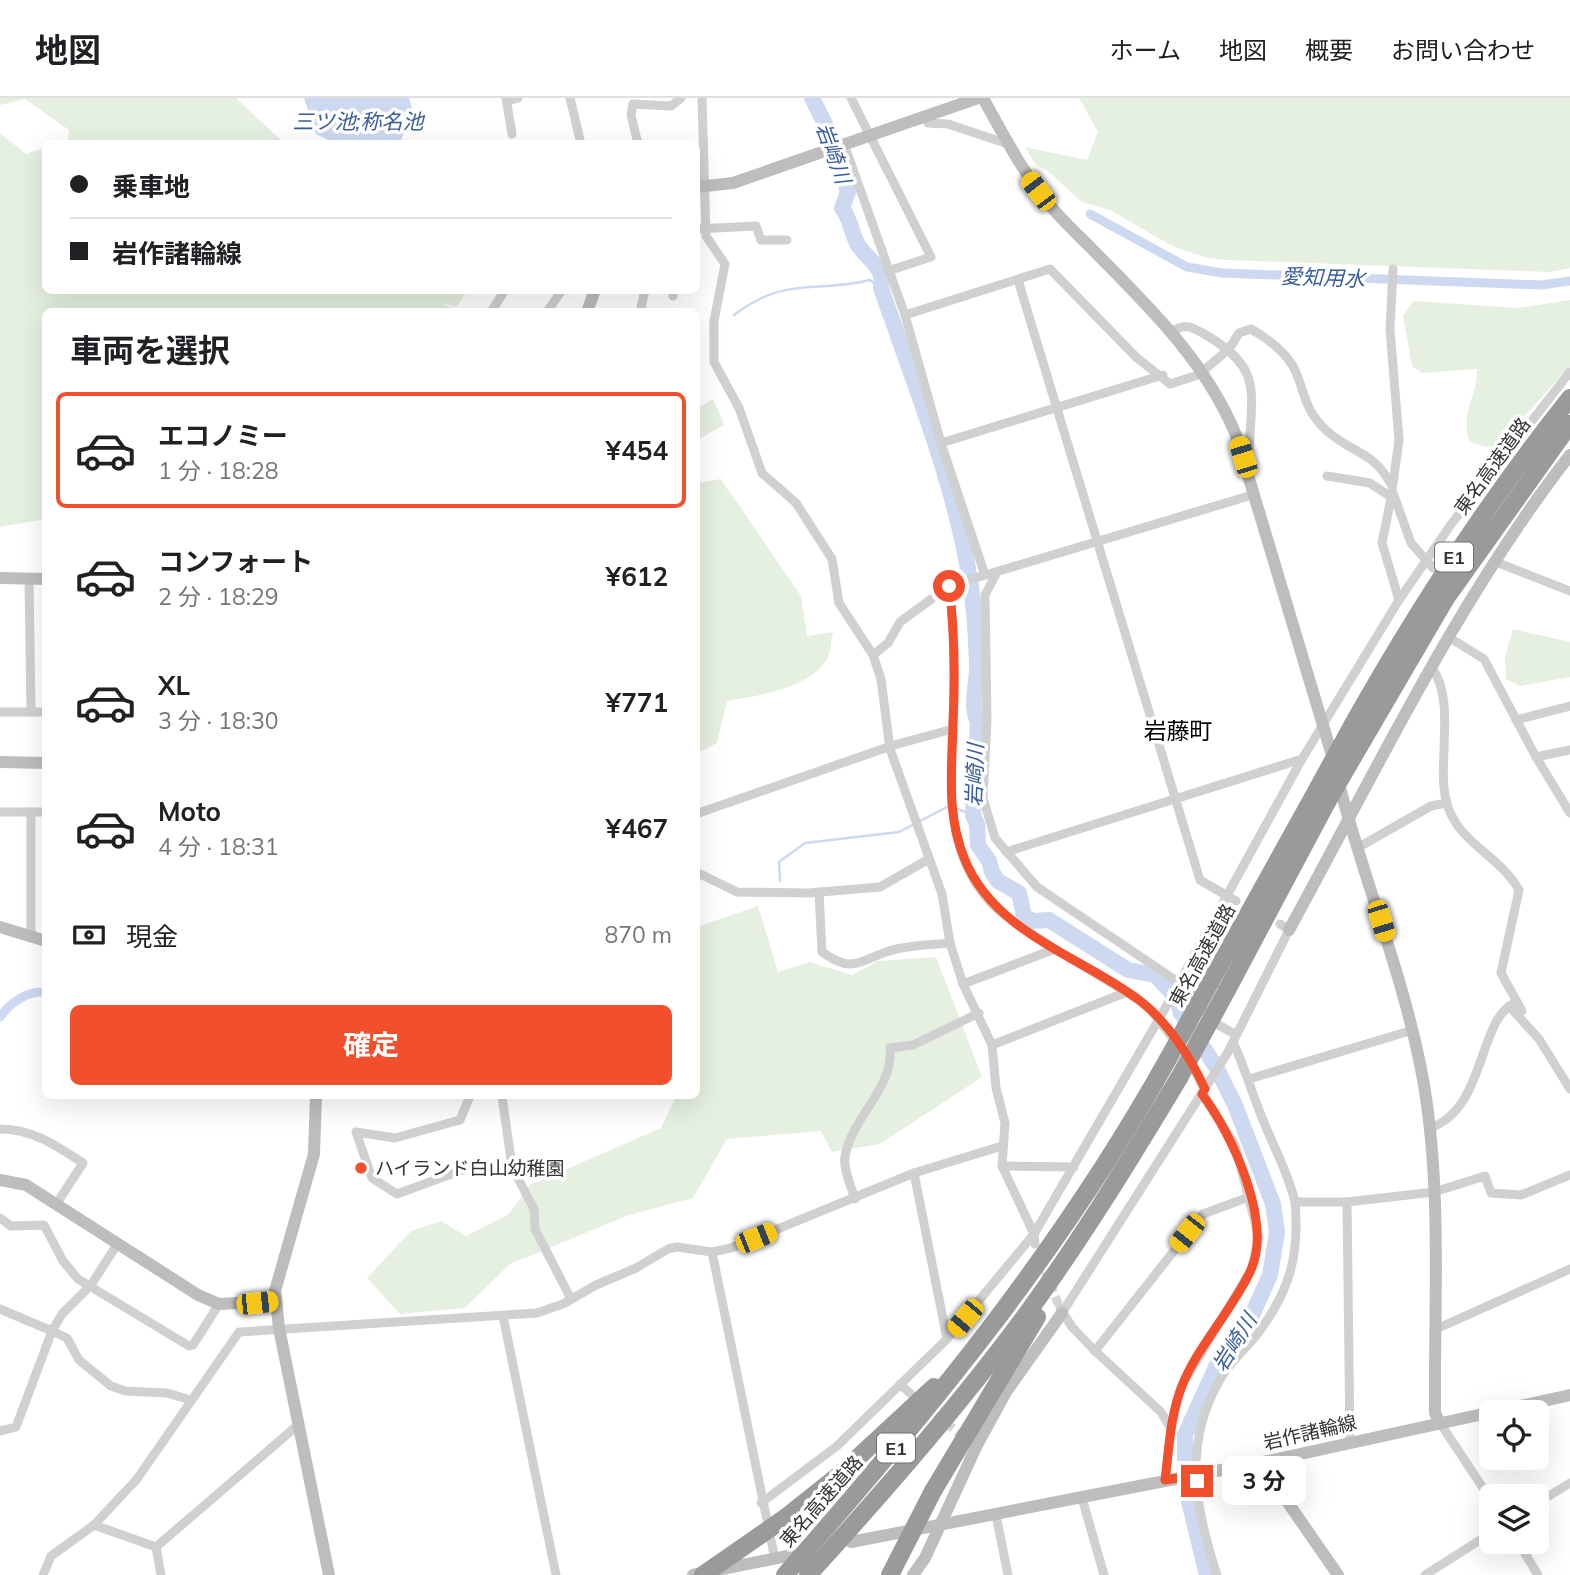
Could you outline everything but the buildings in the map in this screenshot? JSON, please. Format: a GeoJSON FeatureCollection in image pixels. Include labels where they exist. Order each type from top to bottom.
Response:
{"type":"FeatureCollection","features":[{"type":"Feature","properties":{"kind":"highway","name":"東名高速道路"},"geometry":{"type":"LineString","coordinates":[[785,1575],[920,1419],[1002,1315],[1079,1205],[1323,795],[1358,733],[1421,607],[1472,528],[1570,398]]}},
{"type":"Feature","properties":{"kind":"highway","name":"東名高速道路"},"geometry":{"type":"LineString","coordinates":[[1358,733],[1446,598],[1570,424]]}},
{"type":"Feature","properties":{"kind":"highway","name":"東名高速道路"},"geometry":{"type":"LineString","coordinates":[[808,1575],[910,1460],[1018,1326],[1090,1222],[1179,1078],[1227,990],[1323,795]]}},
{"type":"Feature","properties":{"kind":"highway"},"geometry":{"type":"LineString","coordinates":[[890,1575],[933,1491],[1158,1112]]}},
{"type":"Feature","properties":{"kind":"highway"},"geometry":{"type":"LineString","coordinates":[[704,1575],[785,1518],[839,1475],[920,1401],[1002,1315]]}},
{"type":"Feature","properties":{"kind":"street"},"geometry":{"type":"LineString","coordinates":[[512,134],[507,100],[518,98]]}},
{"type":"Feature","properties":{"kind":"street"},"geometry":{"type":"LineString","coordinates":[[570,98],[580,140]]}},
{"type":"Feature","properties":{"kind":"street"},"geometry":{"type":"LineString","coordinates":[[637,140],[631,115],[633,104],[671,106],[681,98]]}},
{"type":"Feature","properties":{"kind":"street"},"geometry":{"type":"LineString","coordinates":[[702,98],[701,228],[725,264],[714,321],[713,347],[717,372],[739,408],[762,473],[796,503],[832,559],[839,603],[873,656],[881,678],[890,749],[942,894],[950,943],[963,984],[992,1045],[996,1088],[1005,1123],[1002,1166],[1034,1239]]}},
{"type":"Feature","properties":{"kind":"street"},"geometry":{"type":"LineString","coordinates":[[850,98],[931,257],[888,271]]}},
{"type":"Feature","properties":{"kind":"street"},"geometry":{"type":"LineString","coordinates":[[701,187],[733,183],[978,98]]}},
{"type":"Feature","properties":{"kind":"street"},"geometry":{"type":"LineString","coordinates":[[983,98],[1008,144],[1049,205],[1172,331],[1203,372],[1224,407],[1243,457],[1252,495],[1413,1030],[1430,1128],[1434,1192],[1435,1413],[1480,1484]]}},
{"type":"Feature","properties":{"kind":"street"},"geometry":{"type":"LineString","coordinates":[[925,116],[928,123],[948,124],[1008,144]]}},
{"type":"Feature","properties":{"kind":"street"},"geometry":{"type":"LineString","coordinates":[[843,145],[905,315],[942,443],[988,575],[985,595],[987,720],[983,798],[995,838],[1046,895],[1177,987],[1187,988],[1213,1022],[1234,1038],[1257,1104],[1288,1172],[1295,1202],[1297,1239],[1293,1270],[1263,1325],[1230,1364],[1212,1395],[1196,1453],[1196,1501],[1217,1575]]}},
{"type":"Feature","properties":{"kind":"street"},"geometry":{"type":"LineString","coordinates":[[701,228],[756,226],[761,240],[787,240]]}},
{"type":"Feature","properties":{"kind":"street"},"geometry":{"type":"LineString","coordinates":[[905,315],[1050,269],[1136,358],[1163,375],[1170,384],[1203,372],[1229,349],[1239,333],[1251,329],[1273,345],[1294,369],[1307,408],[1328,431],[1381,466],[1392,486]]}},
{"type":"Feature","properties":{"kind":"street"},"geometry":{"type":"LineString","coordinates":[[1393,269],[1390,329],[1399,440],[1392,486],[1394,499],[1411,543],[1433,568]]}},
{"type":"Feature","properties":{"kind":"street"},"geometry":{"type":"LineString","coordinates":[[1018,280],[1200,880],[1232,898]]}},
{"type":"Feature","properties":{"kind":"street"},"geometry":{"type":"LineString","coordinates":[[1172,331],[1187,325],[1229,349],[1246,367],[1249,376],[1249,450],[1243,457]]}},
{"type":"Feature","properties":{"kind":"street"},"geometry":{"type":"LineString","coordinates":[[761,1503],[837,1446],[947,1339],[1034,1239],[1177,987],[1232,898],[1302,760],[1399,600],[1425,559],[1570,372]]}},
{"type":"Feature","properties":{"kind":"street"},"geometry":{"type":"LineString","coordinates":[[942,443],[1163,375]]}},
{"type":"Feature","properties":{"kind":"street"},"geometry":{"type":"LineString","coordinates":[[913,1575],[939,1525],[972,1442],[1228,1052],[1284,927],[1350,818],[1450,638],[1471,592],[1496,562],[1515,529],[1570,455]]}},
{"type":"Feature","properties":{"kind":"street"},"geometry":{"type":"LineString","coordinates":[[1327,476],[1370,483],[1394,499]]}},
{"type":"Feature","properties":{"kind":"street"},"geometry":{"type":"LineString","coordinates":[[873,656],[888,643],[900,622],[949,586],[1252,495]]}},
{"type":"Feature","properties":{"kind":"street"},"geometry":{"type":"LineString","coordinates":[[1394,499],[1390,503],[1382,543],[1399,600]]}},
{"type":"Feature","properties":{"kind":"street"},"geometry":{"type":"LineString","coordinates":[[1496,562],[1570,592]]}},
{"type":"Feature","properties":{"kind":"street"},"geometry":{"type":"LineString","coordinates":[[0,578],[42,579]]}},
{"type":"Feature","properties":{"kind":"street"},"geometry":{"type":"LineString","coordinates":[[29,579],[31,712]]}},
{"type":"Feature","properties":{"kind":"street"},"geometry":{"type":"LineString","coordinates":[[949,586],[955,628],[951,811],[964,860],[992,905],[1055,949],[1127,992],[1161,1016],[1196,1069],[1235,1145],[1249,1197],[1259,1238],[1256,1257],[1238,1294],[1181,1387],[1171,1429],[1169,1480]]}},
{"type":"Feature","properties":{"kind":"street"},"geometry":{"type":"LineString","coordinates":[[1450,638],[1484,659],[1536,757],[1570,813]]}},
{"type":"Feature","properties":{"kind":"street"},"geometry":{"type":"LineString","coordinates":[[1432,668],[1437,674],[1445,715],[1443,784],[1446,803],[1468,840],[1499,862],[1519,890],[1501,965],[1503,980],[1512,1004],[1539,1039],[1570,1089]]}},
{"type":"Feature","properties":{"kind":"street"},"geometry":{"type":"LineString","coordinates":[[1516,720],[1570,706]]}},
{"type":"Feature","properties":{"kind":"street"},"geometry":{"type":"LineString","coordinates":[[0,712],[42,712]]}},
{"type":"Feature","properties":{"kind":"street"},"geometry":{"type":"LineString","coordinates":[[700,813],[953,729]]}},
{"type":"Feature","properties":{"kind":"street"},"geometry":{"type":"LineString","coordinates":[[1536,757],[1570,750]]}},
{"type":"Feature","properties":{"kind":"street"},"geometry":{"type":"LineString","coordinates":[[1006,852],[1302,760]]}},
{"type":"Feature","properties":{"kind":"street"},"geometry":{"type":"LineString","coordinates":[[0,762],[42,763]]}},
{"type":"Feature","properties":{"kind":"street"},"geometry":{"type":"LineString","coordinates":[[1359,847],[1432,806],[1446,803]]}},
{"type":"Feature","properties":{"kind":"street"},"geometry":{"type":"LineString","coordinates":[[0,812],[42,812]]}},
{"type":"Feature","properties":{"kind":"street"},"geometry":{"type":"LineString","coordinates":[[31,812],[31,937]]}},
{"type":"Feature","properties":{"kind":"street"},"geometry":{"type":"LineString","coordinates":[[700,874],[726,888],[748,894],[819,892],[880,887],[929,859]]}},
{"type":"Feature","properties":{"kind":"street"},"geometry":{"type":"LineString","coordinates":[[819,892],[822,952],[850,966],[887,952],[950,943]]}},
{"type":"Feature","properties":{"kind":"street"},"geometry":{"type":"LineString","coordinates":[[0,927],[42,940]]}},
{"type":"Feature","properties":{"kind":"street"},"geometry":{"type":"LineString","coordinates":[[963,984],[1055,949]]}},
{"type":"Feature","properties":{"kind":"street"},"geometry":{"type":"LineString","coordinates":[[992,1045],[1127,992]]}},
{"type":"Feature","properties":{"kind":"street"},"geometry":{"type":"LineString","coordinates":[[1512,1004],[1521,1012]]}},
{"type":"Feature","properties":{"kind":"street"},"geometry":{"type":"LineString","coordinates":[[1430,1128],[1444,1123],[1469,1091],[1495,1027],[1512,1004]]}},
{"type":"Feature","properties":{"kind":"street"},"geometry":{"type":"LineString","coordinates":[[855,1199],[844,1159],[849,1140],[889,1070],[890,1048],[913,1045],[979,1013]]}},
{"type":"Feature","properties":{"kind":"street"},"geometry":{"type":"LineString","coordinates":[[1250,1079],[1413,1030]]}},
{"type":"Feature","properties":{"kind":"street"},"geometry":{"type":"LineString","coordinates":[[316,1099],[316,1143],[281,1265],[275,1301],[329,1575]]}},
{"type":"Feature","properties":{"kind":"street"},"geometry":{"type":"LineString","coordinates":[[469,1099],[460,1120],[395,1138],[356,1132],[372,1178],[397,1194],[468,1168],[512,1167]]}},
{"type":"Feature","properties":{"kind":"street"},"geometry":{"type":"LineString","coordinates":[[502,1099],[512,1167],[534,1209],[535,1229],[571,1298]]}},
{"type":"Feature","properties":{"kind":"street"},"geometry":{"type":"LineString","coordinates":[[0,1129],[25,1132],[49,1141],[83,1163],[57,1203]]}},
{"type":"Feature","properties":{"kind":"street"},"geometry":{"type":"LineString","coordinates":[[43,1575],[51,1556],[94,1525],[138,1479],[239,1332],[503,1317],[549,1310],[636,1268],[668,1249],[677,1247],[712,1252],[731,1248],[914,1173],[1002,1146]]}},
{"type":"Feature","properties":{"kind":"street"},"geometry":{"type":"LineString","coordinates":[[1002,1166],[1073,1167]]}},
{"type":"Feature","properties":{"kind":"street"},"geometry":{"type":"LineString","coordinates":[[914,1173],[947,1339]]}},
{"type":"Feature","properties":{"kind":"street"},"geometry":{"type":"LineString","coordinates":[[1295,1202],[1347,1202],[1434,1192],[1485,1176],[1491,1192],[1521,1195],[1570,1175]]}},
{"type":"Feature","properties":{"kind":"street"},"geometry":{"type":"LineString","coordinates":[[0,1180],[26,1185],[57,1203],[198,1295],[219,1304],[275,1301]]}},
{"type":"Feature","properties":{"kind":"street"},"geometry":{"type":"LineString","coordinates":[[1095,1351],[1203,1214],[1249,1197]]}},
{"type":"Feature","properties":{"kind":"street"},"geometry":{"type":"LineString","coordinates":[[1347,1202],[1350,1442]]}},
{"type":"Feature","properties":{"kind":"street"},"geometry":{"type":"LineString","coordinates":[[0,1217],[11,1226],[44,1225],[63,1261],[78,1279],[189,1346],[193,1345],[219,1304]]}},
{"type":"Feature","properties":{"kind":"street"},"geometry":{"type":"LineString","coordinates":[[0,1431],[16,1427],[51,1331],[62,1314],[91,1285],[118,1243]]}},
{"type":"Feature","properties":{"kind":"street"},"geometry":{"type":"LineString","coordinates":[[712,1252],[761,1503],[775,1559]]}},
{"type":"Feature","properties":{"kind":"street"},"geometry":{"type":"LineString","coordinates":[[1434,1330],[1570,1269]]}},
{"type":"Feature","properties":{"kind":"street"},"geometry":{"type":"LineString","coordinates":[[0,1309],[67,1338],[79,1360],[111,1386],[125,1391],[167,1393],[191,1400]]}},
{"type":"Feature","properties":{"kind":"street"},"geometry":{"type":"LineString","coordinates":[[1060,1310],[1095,1351],[1161,1412],[1171,1429]]}},
{"type":"Feature","properties":{"kind":"street"},"geometry":{"type":"LineString","coordinates":[[503,1317],[556,1575]]}},
{"type":"Feature","properties":{"kind":"street"},"geometry":{"type":"LineString","coordinates":[[900,1384],[912,1395]]}},
{"type":"Feature","properties":{"kind":"street","name":"岩作諸輪線"},"geometry":{"type":"LineString","coordinates":[[851,1542],[1268,1461],[1570,1395]]}},
{"type":"Feature","properties":{"kind":"street"},"geometry":{"type":"LineString","coordinates":[[156,1547],[298,1425]]}},
{"type":"Feature","properties":{"kind":"street"},"geometry":{"type":"LineString","coordinates":[[1268,1461],[1273,1481],[1338,1575]]}},
{"type":"Feature","properties":{"kind":"street"},"geometry":{"type":"LineString","coordinates":[[1549,1496],[1570,1483]]}},
{"type":"Feature","properties":{"kind":"street"},"geometry":{"type":"LineString","coordinates":[[1082,1498],[1104,1575]]}},
{"type":"Feature","properties":{"kind":"street"},"geometry":{"type":"LineString","coordinates":[[996,1515],[1008,1575]]}},
{"type":"Feature","properties":{"kind":"street"},"geometry":{"type":"LineString","coordinates":[[94,1525],[156,1547]]}},
{"type":"Feature","properties":{"kind":"street"},"geometry":{"type":"LineString","coordinates":[[1425,1575],[1479,1541]]}},
{"type":"Feature","properties":{"kind":"street"},"geometry":{"type":"LineString","coordinates":[[156,1547],[162,1575]]}},
{"type":"Feature","properties":{"kind":"street"},"geometry":{"type":"LineString","coordinates":[[1525,1554],[1538,1575]]}},
{"type":"Feature","properties":{"kind":"street"},"geometry":{"type":"LineString","coordinates":[[693,1575],[749,1569],[792,1555]]}},
{"type":"Feature","properties":{"kind":"green space"},"geometry":{"type":"Polygon","coordinates":[[[0,98],[236,98],[281,140],[68,140],[69,130],[25,99],[0,105],[0,98]]]}},
{"type":"Feature","properties":{"kind":"green space"},"geometry":{"type":"Polygon","coordinates":[[[1079,98],[1570,98],[1570,268],[1549,272],[1227,260],[1207,258],[1172,246],[1110,210],[1082,202],[1049,172],[1036,165],[1025,147],[1087,160],[1098,132],[1079,98]]]}},
{"type":"Feature","properties":{"kind":"green space"},"geometry":{"type":"Polygon","coordinates":[[[0,133],[26,154],[42,148],[42,294],[465,294],[457,307],[441,303],[452,308],[42,308],[42,520],[0,527],[0,133]]]}},
{"type":"Feature","properties":{"kind":"green space"},"geometry":{"type":"Polygon","coordinates":[[[1570,300],[1570,366],[1498,445],[1485,447],[1469,441],[1468,411],[1475,389],[1477,369],[1422,373],[1412,366],[1403,316],[1413,301],[1517,308],[1570,300]]]}},
{"type":"Feature","properties":{"kind":"green space"},"geometry":{"type":"Polygon","coordinates":[[[713,399],[724,425],[700,438],[700,407],[713,399]]]}},
{"type":"Feature","properties":{"kind":"green space"},"geometry":{"type":"Polygon","coordinates":[[[721,479],[801,596],[807,636],[833,632],[827,659],[809,677],[782,689],[727,701],[717,743],[700,752],[700,482],[721,479]]]}},
{"type":"Feature","properties":{"kind":"green space"},"geometry":{"type":"Polygon","coordinates":[[[1513,629],[1570,642],[1570,677],[1520,686],[1506,679],[1505,657],[1513,629]]]}},
{"type":"Feature","properties":{"kind":"green space"},"geometry":{"type":"Polygon","coordinates":[[[758,906],[778,972],[810,962],[852,975],[878,961],[936,957],[982,1077],[880,1144],[832,1152],[821,1131],[727,1139],[693,1198],[629,1215],[510,1264],[465,1308],[400,1314],[367,1278],[411,1231],[441,1221],[466,1236],[509,1214],[530,1185],[661,1128],[675,1099],[700,1099],[700,926],[758,906]]]}},
{"type":"Feature","properties":{"kind":"water","name":"三ツ池;称名池"},"geometry":{"type":"Polygon","coordinates":[[[304,98],[409,98],[413,112],[401,140],[328,140],[316,134],[304,98]]]}},
{"type":"Feature","properties":{"kind":"waterway","name":"岩崎川"},"geometry":{"type":"LineString","coordinates":[[812,98],[830,134],[848,192],[842,208],[858,245],[881,275],[881,288],[931,429],[962,537],[971,585],[976,641],[974,701],[978,722],[973,815],[977,824],[978,845],[998,881],[1019,893],[1024,916],[1033,921],[1049,920],[1128,970],[1155,975],[1176,997],[1181,1013],[1216,1067],[1235,1105],[1273,1204],[1277,1232],[1270,1275],[1250,1320],[1220,1358],[1185,1435],[1185,1485],[1207,1575]]}},
{"type":"Feature","properties":{"kind":"waterway","name":"愛知用水"},"geometry":{"type":"LineString","coordinates":[[1090,214],[1187,267],[1222,273],[1541,285],[1570,281]]}},
{"type":"Feature","properties":{"kind":"waterway"},"geometry":{"type":"LineString","coordinates":[[734,315],[753,303],[786,290],[870,280],[881,288]]}},
{"type":"Feature","properties":{"kind":"waterway"},"geometry":{"type":"LineString","coordinates":[[780,881],[779,862],[805,843],[899,832],[949,806]]}},
{"type":"Feature","properties":{"kind":"waterway"},"geometry":{"type":"LineString","coordinates":[[955,808],[973,815]]}},
{"type":"Feature","properties":{"kind":"waterway","name":"愛知用水"},"geometry":{"type":"LineString","coordinates":[[0,1017],[20,999],[42,992]]}},
{"type":"Feature","properties":{"kind":"tunnel"},"geometry":{"type":"LineString","coordinates":[[1040,1259],[1059,1306]]}},
{"type":"Feature","properties":{"kind":"tunnel"},"geometry":{"type":"LineString","coordinates":[[925,1406],[966,1439]]}},
{"type":"Feature","properties":{"kind":"place","name":"ハイランド白山幼稚園"},"geometry":{"type":"Point","coordinates":[361,1168]}},
{"type":"Feature","properties":{"kind":"district","name":"岩藤町"},"geometry":{"type":"Point","coordinates":[1178,730]}},
{"type":"Feature","properties":{"kind":"route"},"geometry":{"type":"LineString","coordinates":[[949,586],[955,628],[951,811],[964,860],[992,905],[1023,929],[1127,992],[1151,1010],[1196,1069],[1205,1089],[1202,1094],[1235,1145],[1246,1181],[1259,1238],[1256,1257],[1238,1294],[1181,1387],[1171,1429],[1165,1480],[1196,1475],[1197,1481]]}}]}
